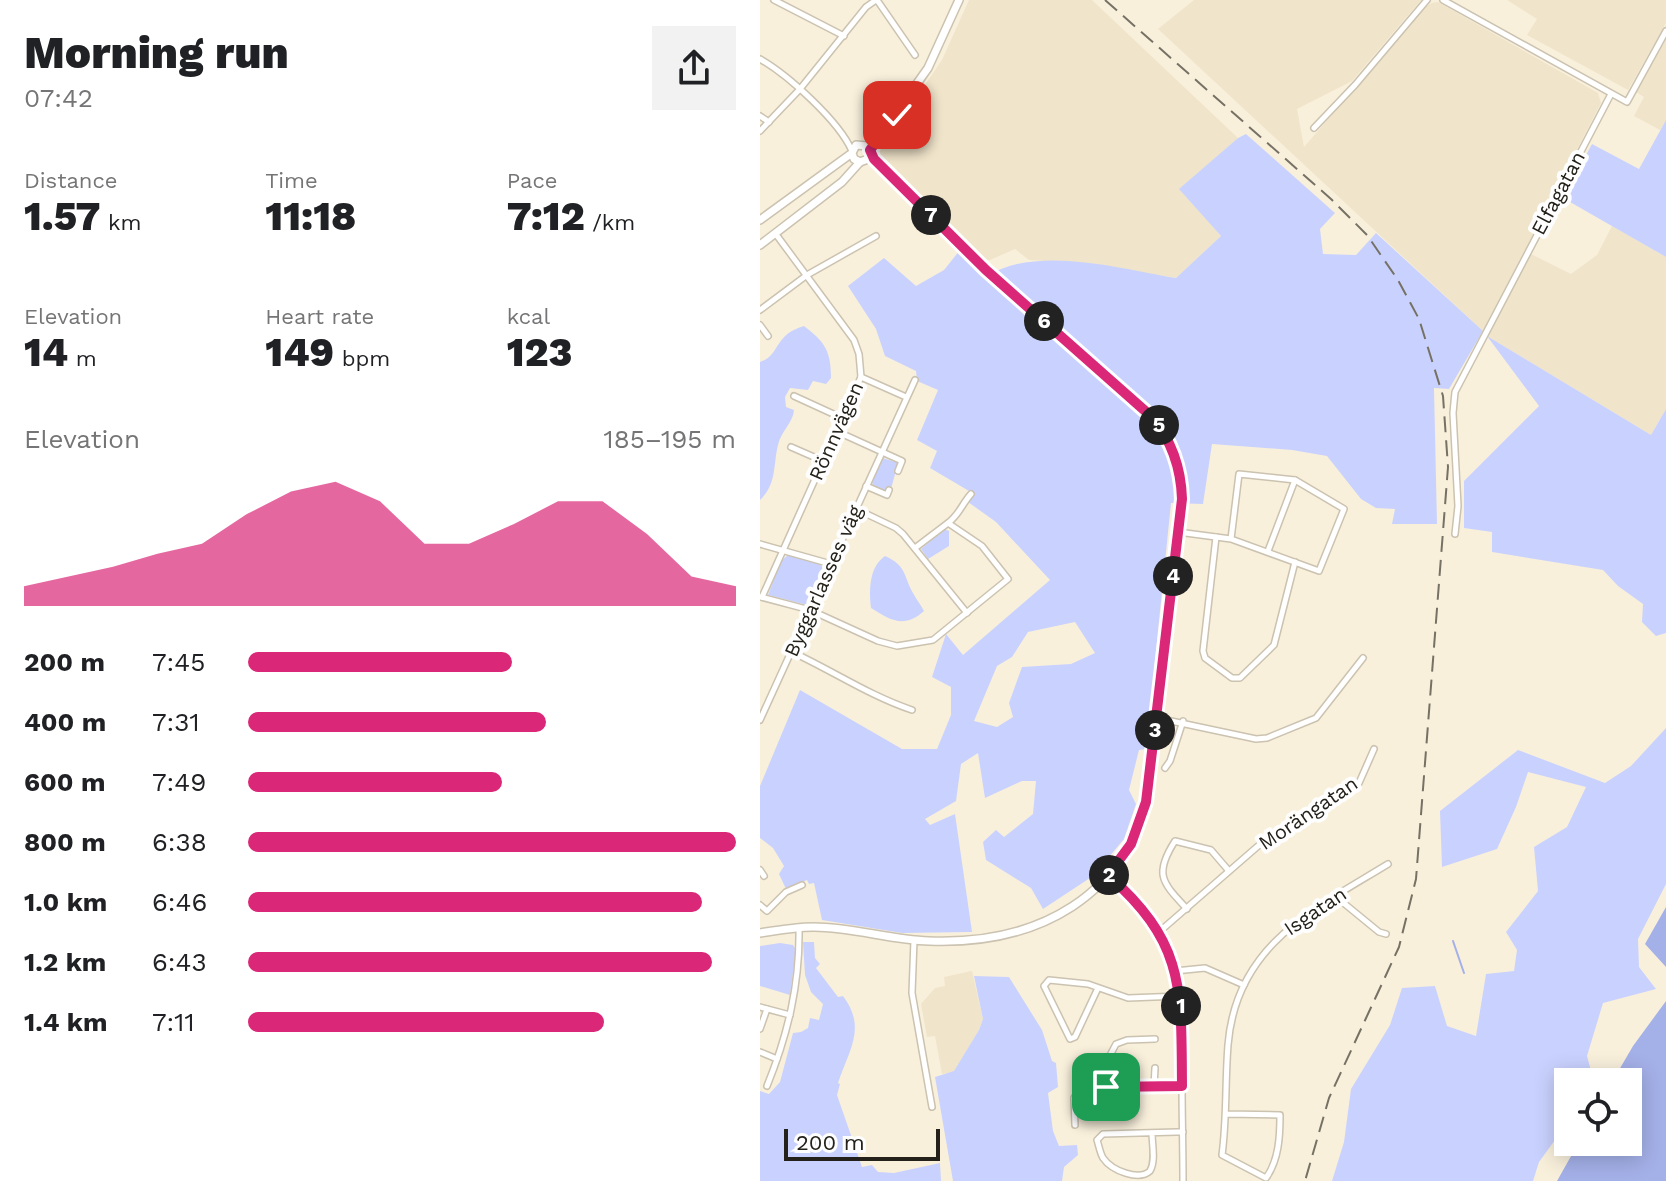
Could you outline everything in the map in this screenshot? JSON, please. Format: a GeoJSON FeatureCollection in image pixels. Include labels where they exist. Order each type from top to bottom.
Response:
{"type":"FeatureCollection","features":[{"type":"Feature","properties":{"kind":"main road"},"geometry":{"type":"LineString","coordinates":[[760,220],[861,150],[884,129],[927,69],[959,0]]}},
{"type":"Feature","properties":{"kind":"main road"},"geometry":{"type":"LineString","coordinates":[[861,150],[854,159],[881,167]]}},
{"type":"Feature","properties":{"kind":"main road"},"geometry":{"type":"LineString","coordinates":[[760,245],[842,182],[861,162],[861,150]]}},
{"type":"Feature","properties":{"kind":"main road"},"geometry":{"type":"LineString","coordinates":[[760,933],[799,927],[831,928],[914,940],[976,938],[1041,922],[1083,899],[1127,852],[1143,815],[1157,718],[1182,499],[1178,467],[1168,441],[1152,417],[986,270],[861,150]]}},
{"type":"Feature","properties":{"kind":"street"},"geometry":{"type":"LineString","coordinates":[[774,0],[844,36]]}},
{"type":"Feature","properties":{"kind":"street"},"geometry":{"type":"LineString","coordinates":[[760,131],[800,89],[866,7],[876,0],[915,55]]}},
{"type":"Feature","properties":{"kind":"street"},"geometry":{"type":"LineString","coordinates":[[1314,128],[1427,0]]}},
{"type":"Feature","properties":{"kind":"street"},"geometry":{"type":"LineString","coordinates":[[1443,0],[1627,102],[1666,31]]}},
{"type":"Feature","properties":{"kind":"street"},"geometry":{"type":"LineString","coordinates":[[760,59],[800,89],[847,140],[861,150]]}},
{"type":"Feature","properties":{"kind":"street","name":"Elfagatan"},"geometry":{"type":"LineString","coordinates":[[1455,534],[1458,506],[1455,392],[1611,94]]}},
{"type":"Feature","properties":{"kind":"street"},"geometry":{"type":"LineString","coordinates":[[760,116],[769,122]]}},
{"type":"Feature","properties":{"kind":"street","name":"Rönnvägen"},"geometry":{"type":"LineString","coordinates":[[761,597],[861,377],[854,340],[775,233]]}},
{"type":"Feature","properties":{"kind":"street"},"geometry":{"type":"LineString","coordinates":[[760,310],[807,275],[876,236]]}},
{"type":"Feature","properties":{"kind":"street"},"geometry":{"type":"LineString","coordinates":[[760,325],[768,336]]}},
{"type":"Feature","properties":{"kind":"street"},"geometry":{"type":"LineString","coordinates":[[861,377],[906,397]]}},
{"type":"Feature","properties":{"kind":"street","name":"Byggarlasses väg"},"geometry":{"type":"LineString","coordinates":[[760,720],[915,380]]}},
{"type":"Feature","properties":{"kind":"street"},"geometry":{"type":"LineString","coordinates":[[794,396],[842,418]]}},
{"type":"Feature","properties":{"kind":"street"},"geometry":{"type":"LineString","coordinates":[[836,431],[902,461],[898,471]]}},
{"type":"Feature","properties":{"kind":"street"},"geometry":{"type":"LineString","coordinates":[[791,447],[823,461]]}},
{"type":"Feature","properties":{"kind":"street"},"geometry":{"type":"LineString","coordinates":[[1178,532],[1231,539],[1319,571],[1344,509],[1295,480],[1239,474],[1231,539]]}},
{"type":"Feature","properties":{"kind":"street"},"geometry":{"type":"LineString","coordinates":[[1268,551],[1295,480]]}},
{"type":"Feature","properties":{"kind":"street","name":"Byggarlasses väg"},"geometry":{"type":"LineString","coordinates":[[866,486],[887,495],[889,490]]}},
{"type":"Feature","properties":{"kind":"street"},"geometry":{"type":"LineString","coordinates":[[915,548],[948,523],[971,494]]}},
{"type":"Feature","properties":{"kind":"street"},"geometry":{"type":"LineString","coordinates":[[856,509],[896,528],[967,613]]}},
{"type":"Feature","properties":{"kind":"street"},"geometry":{"type":"LineString","coordinates":[[761,597],[810,610],[878,641],[897,646],[933,640],[1008,579],[982,546],[948,523]]}},
{"type":"Feature","properties":{"kind":"street"},"geometry":{"type":"LineString","coordinates":[[1216,537],[1203,651],[1205,658],[1232,678],[1240,678],[1274,645],[1295,562]]}},
{"type":"Feature","properties":{"kind":"street"},"geometry":{"type":"LineString","coordinates":[[760,544],[831,564]]}},
{"type":"Feature","properties":{"kind":"street"},"geometry":{"type":"LineString","coordinates":[[791,652],[842,675],[869,694],[912,710]]}},
{"type":"Feature","properties":{"kind":"street"},"geometry":{"type":"LineString","coordinates":[[1157,718],[1183,721],[1256,739],[1267,738],[1316,718],[1363,658]]}},
{"type":"Feature","properties":{"kind":"street"},"geometry":{"type":"LineString","coordinates":[[1165,768],[1183,721]]}},
{"type":"Feature","properties":{"kind":"street","name":"Morängatan"},"geometry":{"type":"LineString","coordinates":[[1159,932],[1265,840],[1359,783],[1374,749]]}},
{"type":"Feature","properties":{"kind":"street"},"geometry":{"type":"LineString","coordinates":[[1187,909],[1163,882],[1162,875],[1175,841],[1211,850],[1229,871]]}},
{"type":"Feature","properties":{"kind":"street","name":"Isgatan"},"geometry":{"type":"LineString","coordinates":[[1227,1114],[1280,1115],[1280,1141],[1266,1178],[1222,1155],[1227,1114],[1228,1045],[1233,1015],[1244,985],[1273,942],[1298,919],[1388,864]]}},
{"type":"Feature","properties":{"kind":"street"},"geometry":{"type":"LineString","coordinates":[[1108,875],[1146,911],[1159,932],[1175,971],[1180,996],[1183,1181]]}},
{"type":"Feature","properties":{"kind":"street"},"geometry":{"type":"LineString","coordinates":[[760,905],[767,911],[786,892],[802,885]]}},
{"type":"Feature","properties":{"kind":"street"},"geometry":{"type":"LineString","coordinates":[[1335,896],[1379,932],[1386,934]]}},
{"type":"Feature","properties":{"kind":"street"},"geometry":{"type":"LineString","coordinates":[[767,1086],[799,976],[799,927]]}},
{"type":"Feature","properties":{"kind":"street"},"geometry":{"type":"LineString","coordinates":[[914,940],[912,993],[932,1107]]}},
{"type":"Feature","properties":{"kind":"street"},"geometry":{"type":"LineString","coordinates":[[1175,971],[1205,968],[1244,985]]}},
{"type":"Feature","properties":{"kind":"street"},"geometry":{"type":"LineString","coordinates":[[1098,988],[1075,1037],[1070,1039],[1046,991],[1045,981],[1065,979],[1098,988],[1138,999],[1180,996]]}},
{"type":"Feature","properties":{"kind":"street"},"geometry":{"type":"LineString","coordinates":[[760,1029],[763,1008],[790,1015]]}},
{"type":"Feature","properties":{"kind":"street"},"geometry":{"type":"LineString","coordinates":[[1106,1087],[1106,1063],[1116,1044],[1127,1040],[1155,1039]]}},
{"type":"Feature","properties":{"kind":"street"},"geometry":{"type":"LineString","coordinates":[[760,1052],[777,1059]]}},
{"type":"Feature","properties":{"kind":"street"},"geometry":{"type":"LineString","coordinates":[[1154,1086],[1155,1068]]}},
{"type":"Feature","properties":{"kind":"street"},"geometry":{"type":"LineString","coordinates":[[1075,1125],[1075,1095],[1091,1088],[1182,1086]]}},
{"type":"Feature","properties":{"kind":"street"},"geometry":{"type":"LineString","coordinates":[[1152,1133],[1153,1164],[1149,1173],[1142,1178],[1123,1176],[1112,1169],[1101,1155],[1097,1140],[1103,1134],[1183,1132]]}},
{"type":"Feature","properties":{"kind":"shaded area"},"geometry":{"type":"Polygon","coordinates":[[[969,0],[1092,0],[1238,138],[1180,189],[1221,236],[1176,278],[1083,263],[1029,260],[1015,249],[990,260],[981,260],[878,153],[942,60],[969,0]]]}},
{"type":"Feature","properties":{"kind":"shaded area"},"geometry":{"type":"Polygon","coordinates":[[[1194,0],[1421,0],[1352,81],[1297,109],[1304,147],[1426,6],[1432,3],[1438,2],[1598,93],[1601,103],[1483,331],[1158,29],[1194,0]]]}},
{"type":"Feature","properties":{"kind":"shaded area"},"geometry":{"type":"Polygon","coordinates":[[[1507,0],[1666,0],[1666,23],[1628,90],[1527,35],[1537,19],[1507,0]]]}},
{"type":"Feature","properties":{"kind":"shaded area"},"geometry":{"type":"Polygon","coordinates":[[[1666,39],[1666,120],[1660,130],[1634,116],[1644,97],[1636,92],[1666,39]]]}},
{"type":"Feature","properties":{"kind":"shaded area"},"geometry":{"type":"Polygon","coordinates":[[[1666,120],[1666,257],[1563,198],[1592,144],[1639,169],[1666,120]]]}},
{"type":"Feature","properties":{"kind":"shaded area"},"geometry":{"type":"Polygon","coordinates":[[[1246,134],[1335,213],[1320,229],[1323,254],[1356,255],[1376,233],[1483,331],[1449,389],[1434,388],[1437,524],[1392,524],[1395,509],[1376,508],[1361,499],[1327,456],[1212,444],[1203,504],[1171,503],[1146,749],[1139,750],[1129,790],[1136,804],[1124,839],[1093,876],[1043,909],[1031,888],[986,860],[983,842],[996,830],[1004,837],[1033,814],[1036,781],[1022,781],[985,798],[978,753],[961,764],[956,801],[925,819],[930,825],[955,814],[972,932],[902,933],[822,920],[814,883],[809,884],[807,880],[786,889],[779,874],[784,866],[773,848],[760,838],[760,786],[800,690],[902,749],[937,749],[951,715],[951,687],[932,677],[946,634],[963,655],[1050,580],[996,522],[968,502],[969,491],[930,468],[937,451],[917,440],[938,390],[917,381],[916,371],[885,356],[876,329],[848,286],[884,258],[916,286],[944,270],[960,250],[986,277],[1006,267],[1053,260],[1105,265],[1176,278],[1221,236],[1179,189],[1246,134]],[[1075,622],[1028,632],[1012,657],[997,666],[974,721],[997,727],[1013,717],[1009,703],[1022,667],[1071,664],[1095,653],[1075,622]]]}},
{"type":"Feature","properties":{"kind":"shaded area"},"geometry":{"type":"Polygon","coordinates":[[[1612,226],[1666,257],[1666,409],[1651,435],[1487,336],[1531,254],[1571,274],[1597,255],[1612,226]]]}},
{"type":"Feature","properties":{"kind":"shaded area"},"geometry":{"type":"Polygon","coordinates":[[[804,326],[825,348],[831,378],[826,384],[813,381],[808,390],[790,388],[785,397],[786,407],[794,410],[793,415],[776,452],[769,487],[760,500],[760,362],[771,355],[787,334],[804,326]]]}},
{"type":"Feature","properties":{"kind":"shaded area"},"geometry":{"type":"Polygon","coordinates":[[[1487,336],[1651,435],[1666,409],[1666,633],[1656,636],[1642,622],[1643,604],[1618,586],[1603,570],[1492,552],[1492,532],[1464,528],[1464,481],[1539,406],[1487,336]]]}},
{"type":"Feature","properties":{"kind":"shaded area"},"geometry":{"type":"Polygon","coordinates":[[[883,458],[898,463],[891,489],[887,487],[885,491],[873,486],[872,482],[883,458]]]}},
{"type":"Feature","properties":{"kind":"shaded area"},"geometry":{"type":"Polygon","coordinates":[[[944,529],[949,531],[949,546],[928,559],[921,549],[944,529]]]}},
{"type":"Feature","properties":{"kind":"shaded area"},"geometry":{"type":"Polygon","coordinates":[[[788,555],[818,563],[824,568],[824,574],[807,605],[768,595],[781,561],[788,555]]]}},
{"type":"Feature","properties":{"kind":"shaded area"},"geometry":{"type":"Polygon","coordinates":[[[885,556],[901,567],[924,611],[917,617],[897,621],[871,608],[873,573],[885,556]]]}},
{"type":"Feature","properties":{"kind":"shaded area"},"geometry":{"type":"Polygon","coordinates":[[[1666,728],[1666,884],[1638,939],[1639,967],[1656,989],[1603,1003],[1587,1056],[1590,1068],[1554,1068],[1554,1141],[1539,1162],[1533,1181],[1332,1181],[1344,1142],[1351,1089],[1390,1025],[1402,988],[1435,986],[1447,1026],[1476,1036],[1486,974],[1514,971],[1517,950],[1506,932],[1538,891],[1534,847],[1567,827],[1586,787],[1528,772],[1497,849],[1442,867],[1440,811],[1518,750],[1605,783],[1631,766],[1666,728]]]}},
{"type":"Feature","properties":{"kind":"shaded area"},"geometry":{"type":"Polygon","coordinates":[[[1666,907],[1666,967],[1645,944],[1666,907]]]}},
{"type":"Feature","properties":{"kind":"shaded area"},"geometry":{"type":"Polygon","coordinates":[[[803,942],[814,942],[815,958],[820,964],[816,968],[838,997],[843,996],[854,1018],[854,1039],[838,1083],[837,1095],[862,1167],[872,1165],[878,1172],[894,1173],[940,1163],[941,1181],[760,1181],[760,1091],[769,1094],[780,1082],[793,1033],[808,1028],[810,1018],[819,1020],[823,1004],[811,992],[805,975],[803,942]]]}},
{"type":"Feature","properties":{"kind":"shaded area"},"geometry":{"type":"Polygon","coordinates":[[[793,945],[796,950],[790,995],[760,986],[760,946],[793,945]]]}},
{"type":"Feature","properties":{"kind":"shaded area"},"geometry":{"type":"Polygon","coordinates":[[[972,971],[983,1019],[954,1072],[942,1074],[935,1036],[927,1037],[921,1004],[935,988],[945,986],[944,977],[972,971]]]}},
{"type":"Feature","properties":{"kind":"shaded area"},"geometry":{"type":"Polygon","coordinates":[[[974,976],[1009,977],[1042,1030],[1052,1061],[1056,1063],[1058,1087],[1048,1093],[1053,1131],[1059,1146],[1077,1145],[1078,1155],[1064,1167],[1062,1181],[953,1181],[935,1077],[954,1071],[979,1030],[983,1019],[974,976]]]}},
{"type":"Feature","properties":{"kind":"shaded area"},"geometry":{"type":"Polygon","coordinates":[[[1666,1001],[1666,1181],[1557,1181],[1571,1156],[1642,1156],[1642,1068],[1620,1068],[1666,1001]]]}},
{"type":"Feature","properties":{"kind":"waterway"},"geometry":{"type":"LineString","coordinates":[[1453,941],[1464,973]]}},
{"type":"Feature","properties":{"kind":"railway"},"geometry":{"type":"LineString","coordinates":[[1105,0],[1331,199],[1367,235],[1398,280],[1419,319],[1443,396],[1448,467],[1416,879],[1399,947],[1329,1098],[1305,1181]]}},
{"type":"Feature","properties":{"kind":"route"},"geometry":{"type":"LineString","coordinates":[[897,115],[884,129],[870,154],[986,270],[1152,417],[1168,441],[1178,467],[1182,499],[1146,802],[1131,844],[1108,875],[1146,911],[1169,952],[1181,1006],[1182,1086],[1106,1087]]}}]}
